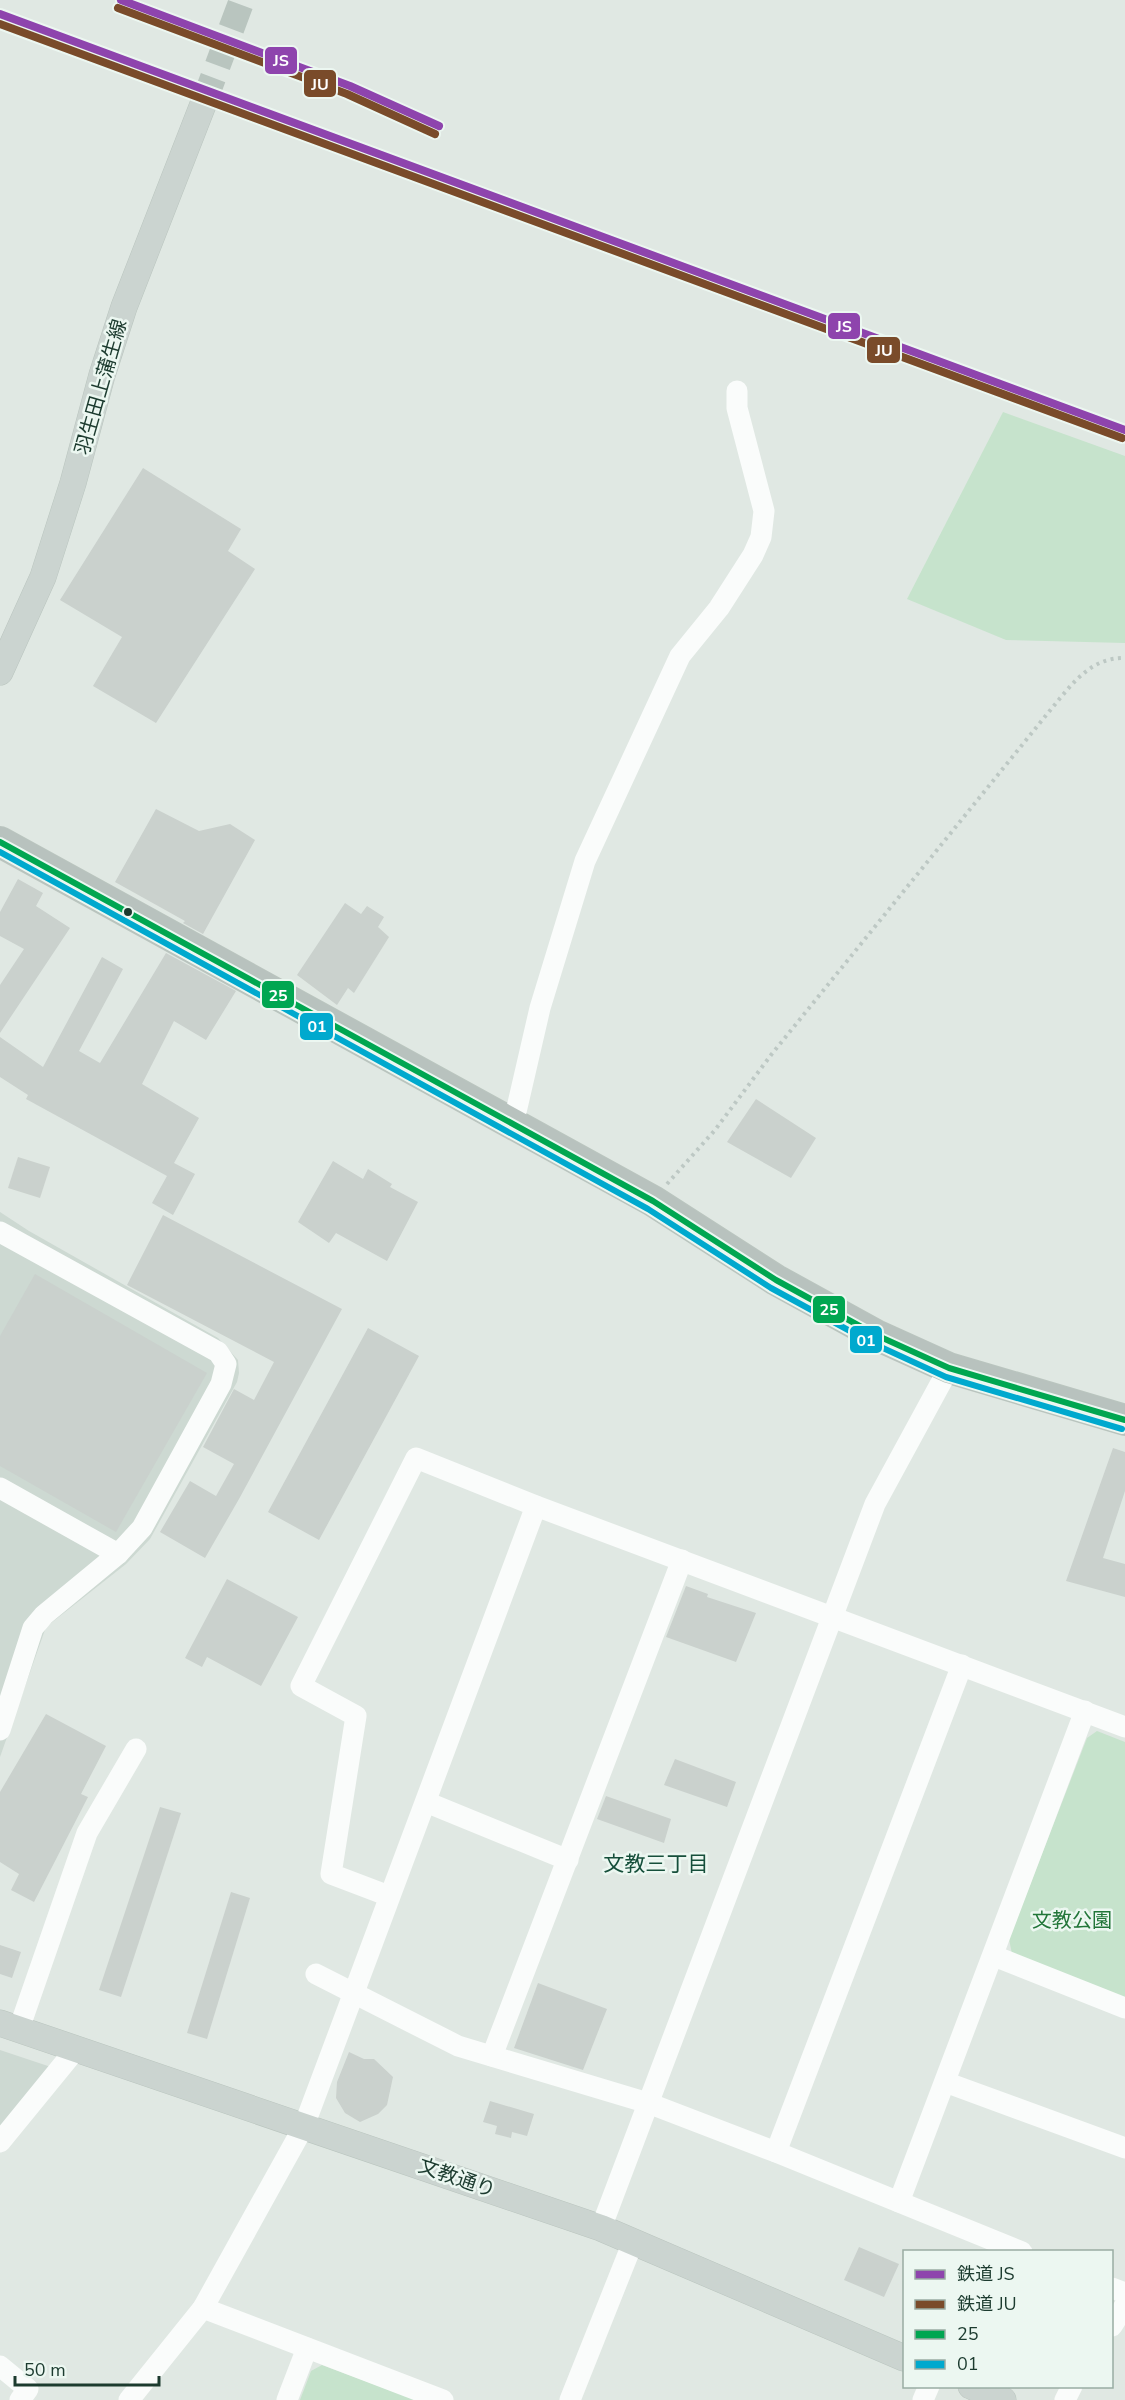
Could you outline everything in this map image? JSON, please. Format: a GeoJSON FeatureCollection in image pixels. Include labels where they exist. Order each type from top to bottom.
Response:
{"type":"FeatureCollection","features":[{"type":"Feature","properties":{"kind":"highway"},"geometry":{"type":"LineString","coordinates":[[0,842],[652,1201],[776,1280],[876,1335],[949,1368],[1125,1420]]}},
{"type":"Feature","properties":{"kind":"main road","name":"羽生田上蒲生線"},"geometry":{"type":"LineString","coordinates":[[0,672],[50,559],[74,483],[111,344],[204,102]]}},
{"type":"Feature","properties":{"kind":"main road","name":"文教通り"},"geometry":{"type":"LineString","coordinates":[[10,2026],[601,2228],[903,2358]]}},
{"type":"Feature","properties":{"kind":"main road"},"geometry":{"type":"LineString","coordinates":[[976,2388],[1003,2400]]}},
{"type":"Feature","properties":{"kind":"street"},"geometry":{"type":"LineString","coordinates":[[513,1125],[540,1008],[585,861],[680,656],[719,608],[753,555],[761,537],[764,511],[737,408],[737,391]]}},
{"type":"Feature","properties":{"kind":"street"},"geometry":{"type":"LineString","coordinates":[[0,1232],[218,1352],[226,1364],[221,1384],[142,1528],[118,1554],[44,1615],[33,1628],[0,1730]]}},
{"type":"Feature","properties":{"kind":"street"},"geometry":{"type":"LineString","coordinates":[[601,2228],[875,1504],[949,1368]]}},
{"type":"Feature","properties":{"kind":"street"},"geometry":{"type":"LineString","coordinates":[[389,1896],[331,1874],[357,1716],[301,1686],[416,1458],[537,1506],[1125,1727]]}},
{"type":"Feature","properties":{"kind":"street"},"geometry":{"type":"LineString","coordinates":[[0,1488],[118,1554]]}},
{"type":"Feature","properties":{"kind":"street"},"geometry":{"type":"LineString","coordinates":[[129,2400],[203,2308],[304,2126],[537,1506]]}},
{"type":"Feature","properties":{"kind":"street"},"geometry":{"type":"LineString","coordinates":[[492,2056],[682,1560]]}},
{"type":"Feature","properties":{"kind":"street"},"geometry":{"type":"LineString","coordinates":[[776,2152],[962,1665]]}},
{"type":"Feature","properties":{"kind":"street"},"geometry":{"type":"LineString","coordinates":[[899,2202],[1085,1711]]}},
{"type":"Feature","properties":{"kind":"street"},"geometry":{"type":"LineString","coordinates":[[10,2026],[87,1833],[136,1749]]}},
{"type":"Feature","properties":{"kind":"street"},"geometry":{"type":"LineString","coordinates":[[426,1803],[568,1860]]}},
{"type":"Feature","properties":{"kind":"street"},"geometry":{"type":"LineString","coordinates":[[994,1956],[1125,2008]]}},
{"type":"Feature","properties":{"kind":"street"},"geometry":{"type":"LineString","coordinates":[[316,1974],[458,2046],[648,2103],[776,2152],[1017,2250]]}},
{"type":"Feature","properties":{"kind":"street"},"geometry":{"type":"LineString","coordinates":[[0,2142],[76,2049]]}},
{"type":"Feature","properties":{"kind":"street"},"geometry":{"type":"LineString","coordinates":[[945,2082],[1125,2148]]}},
{"type":"Feature","properties":{"kind":"street"},"geometry":{"type":"LineString","coordinates":[[570,2400],[633,2242]]}},
{"type":"Feature","properties":{"kind":"street"},"geometry":{"type":"LineString","coordinates":[[1113,2324],[1125,2305]]}},
{"type":"Feature","properties":{"kind":"street"},"geometry":{"type":"LineString","coordinates":[[203,2308],[443,2400]]}},
{"type":"Feature","properties":{"kind":"street"},"geometry":{"type":"LineString","coordinates":[[287,2400],[307,2348]]}},
{"type":"Feature","properties":{"kind":"street"},"geometry":{"type":"LineString","coordinates":[[0,2366],[28,2389],[21,2400]]}},
{"type":"Feature","properties":{"kind":"path"},"geometry":{"type":"LineString","coordinates":[[652,1201],[715,1130],[771,1055],[1060,699],[1095,664],[1125,658]]}},
{"type":"Feature","properties":{"kind":"shaded area"},"geometry":{"type":"Polygon","coordinates":[[[0,1212],[29,1231],[218,1338],[238,1360],[239,1373],[237,1382],[150,1539],[126,1564],[46,1627],[0,1757],[0,1212]]]}},
{"type":"Feature","properties":{"kind":"shaded area"},"geometry":{"type":"Polygon","coordinates":[[[0,2050],[51,2067],[0,2128],[0,2050]]]}},
{"type":"Feature","properties":{"kind":"green space"},"geometry":{"type":"Polygon","coordinates":[[[1003,412],[1125,456],[1125,643],[1006,640],[907,599],[1003,412]]]}},
{"type":"Feature","properties":{"kind":"green space","name":"文教公園"},"geometry":{"type":"Polygon","coordinates":[[[1097,1731],[1125,1742],[1125,1998],[1012,1954],[1009,1939],[1087,1738],[1097,1731]]]}},
{"type":"Feature","properties":{"kind":"green space"},"geometry":{"type":"Polygon","coordinates":[[[322,2365],[416,2400],[300,2400],[311,2371],[322,2365]]]}},
{"type":"Feature","properties":{"kind":"building"},"geometry":{"type":"Polygon","coordinates":[[[143,468],[241,529],[228,551],[255,569],[156,723],[93,686],[122,637],[60,600],[143,468]]]}},
{"type":"Feature","properties":{"kind":"building"},"geometry":{"type":"Polygon","coordinates":[[[156,809],[199,831],[230,824],[255,840],[203,934],[183,923],[185,921],[115,882],[156,809]]]}},
{"type":"Feature","properties":{"kind":"building"},"geometry":{"type":"Polygon","coordinates":[[[18,879],[43,893],[36,906],[70,928],[0,1033],[0,985],[24,949],[0,936],[0,912],[18,879]]]}},
{"type":"Feature","properties":{"kind":"building"},"geometry":{"type":"Polygon","coordinates":[[[345,903],[361,914],[367,906],[384,917],[378,927],[389,937],[354,993],[348,988],[337,1005],[297,975],[345,903]]]}},
{"type":"Feature","properties":{"kind":"building"},"geometry":{"type":"Polygon","coordinates":[[[166,953],[236,991],[206,1040],[174,1021],[142,1084],[199,1118],[174,1163],[195,1174],[173,1215],[152,1203],[167,1176],[26,1099],[28,1095],[0,1077],[0,1037],[43,1067],[102,957],[123,969],[79,1051],[100,1063],[166,953]]]}},
{"type":"Feature","properties":{"kind":"building"},"geometry":{"type":"Polygon","coordinates":[[[756,1099],[816,1138],[791,1178],[727,1142],[756,1099]]]}},
{"type":"Feature","properties":{"kind":"building"},"geometry":{"type":"Polygon","coordinates":[[[18,1157],[50,1167],[40,1198],[8,1188],[18,1157]]]}},
{"type":"Feature","properties":{"kind":"building"},"geometry":{"type":"Polygon","coordinates":[[[333,1161],[363,1179],[368,1169],[392,1184],[390,1187],[418,1202],[387,1261],[336,1233],[329,1243],[298,1222],[333,1161]]]}},
{"type":"Feature","properties":{"kind":"building"},"geometry":{"type":"Polygon","coordinates":[[[163,1215],[342,1309],[205,1558],[160,1532],[190,1481],[216,1496],[234,1464],[203,1447],[234,1389],[254,1400],[274,1362],[127,1285],[163,1215]]]}},
{"type":"Feature","properties":{"kind":"building"},"geometry":{"type":"Polygon","coordinates":[[[35,1274],[207,1373],[116,1532],[0,1466],[0,1336],[35,1274]]]}},
{"type":"Feature","properties":{"kind":"building"},"geometry":{"type":"Polygon","coordinates":[[[368,1328],[419,1356],[319,1540],[268,1512],[368,1328]]]}},
{"type":"Feature","properties":{"kind":"building"},"geometry":{"type":"Polygon","coordinates":[[[1113,1448],[1125,1452],[1125,1491],[1103,1558],[1125,1564],[1125,1597],[1066,1581],[1113,1448]]]}},
{"type":"Feature","properties":{"kind":"building"},"geometry":{"type":"Polygon","coordinates":[[[227,1579],[298,1617],[261,1686],[207,1657],[202,1667],[185,1658],[227,1579]]]}},
{"type":"Feature","properties":{"kind":"building"},"geometry":{"type":"Polygon","coordinates":[[[686,1586],[708,1594],[707,1597],[756,1613],[736,1662],[666,1637],[686,1586]]]}},
{"type":"Feature","properties":{"kind":"building"},"geometry":{"type":"Polygon","coordinates":[[[46,1714],[106,1746],[81,1794],[88,1797],[34,1902],[11,1890],[19,1874],[0,1862],[0,1792],[46,1714]]]}},
{"type":"Feature","properties":{"kind":"building"},"geometry":{"type":"Polygon","coordinates":[[[675,1759],[736,1782],[727,1807],[664,1785],[675,1759]]]}},
{"type":"Feature","properties":{"kind":"building"},"geometry":{"type":"Polygon","coordinates":[[[606,1796],[671,1819],[664,1843],[597,1819],[606,1796]]]}},
{"type":"Feature","properties":{"kind":"building"},"geometry":{"type":"Polygon","coordinates":[[[160,1807],[181,1813],[121,1997],[99,1990],[160,1807]]]}},
{"type":"Feature","properties":{"kind":"building"},"geometry":{"type":"Polygon","coordinates":[[[231,1892],[250,1898],[207,2039],[187,2033],[231,1892]]]}},
{"type":"Feature","properties":{"kind":"building"},"geometry":{"type":"Polygon","coordinates":[[[0,1945],[21,1952],[12,1978],[0,1974],[0,1945]]]}},
{"type":"Feature","properties":{"kind":"building"},"geometry":{"type":"Polygon","coordinates":[[[538,1983],[607,2009],[583,2070],[514,2048],[538,1983]]]}},
{"type":"Feature","properties":{"kind":"building"},"geometry":{"type":"Polygon","coordinates":[[[349,2052],[364,2059],[374,2059],[393,2077],[387,2105],[378,2114],[360,2122],[345,2113],[336,2098],[337,2082],[349,2052]]]}},
{"type":"Feature","properties":{"kind":"building"},"geometry":{"type":"Polygon","coordinates":[[[490,2101],[534,2114],[527,2136],[512,2132],[511,2138],[495,2134],[497,2126],[483,2122],[490,2101]]]}},
{"type":"Feature","properties":{"kind":"building"},"geometry":{"type":"Polygon","coordinates":[[[859,2247],[899,2264],[884,2297],[844,2280],[859,2247]]]}},
{"type":"Feature","properties":{"kind":"tunnel"},"geometry":{"type":"LineString","coordinates":[[204,102],[242,0]]}},
{"type":"Feature","properties":{"kind":"rail line","name":"JS"},"geometry":{"type":"LineString","coordinates":[[121,0],[350,86],[439,126]]}},
{"type":"Feature","properties":{"kind":"rail line","name":"JU"},"geometry":{"type":"LineString","coordinates":[[118,8],[347,94],[435,134]]}},
{"type":"Feature","properties":{"kind":"rail line","name":"JS"},"geometry":{"type":"LineString","coordinates":[[0,14],[1125,430]]}},
{"type":"Feature","properties":{"kind":"rail line","name":"JU"},"geometry":{"type":"LineString","coordinates":[[0,24],[1122,438]]}},
{"type":"Feature","properties":{"kind":"transit line","name":"25"},"geometry":{"type":"LineString","coordinates":[[0,842],[653,1201],[776,1280],[876,1335],[949,1368],[1125,1420]]}},
{"type":"Feature","properties":{"kind":"transit line","name":"01"},"geometry":{"type":"LineString","coordinates":[[0,852],[648,1209],[771,1288],[872,1343],[946,1377],[1122,1429]]}},
{"type":"Feature","properties":{"kind":"district","name":"文教三丁目"},"geometry":{"type":"Point","coordinates":[656,1864]}}]}
